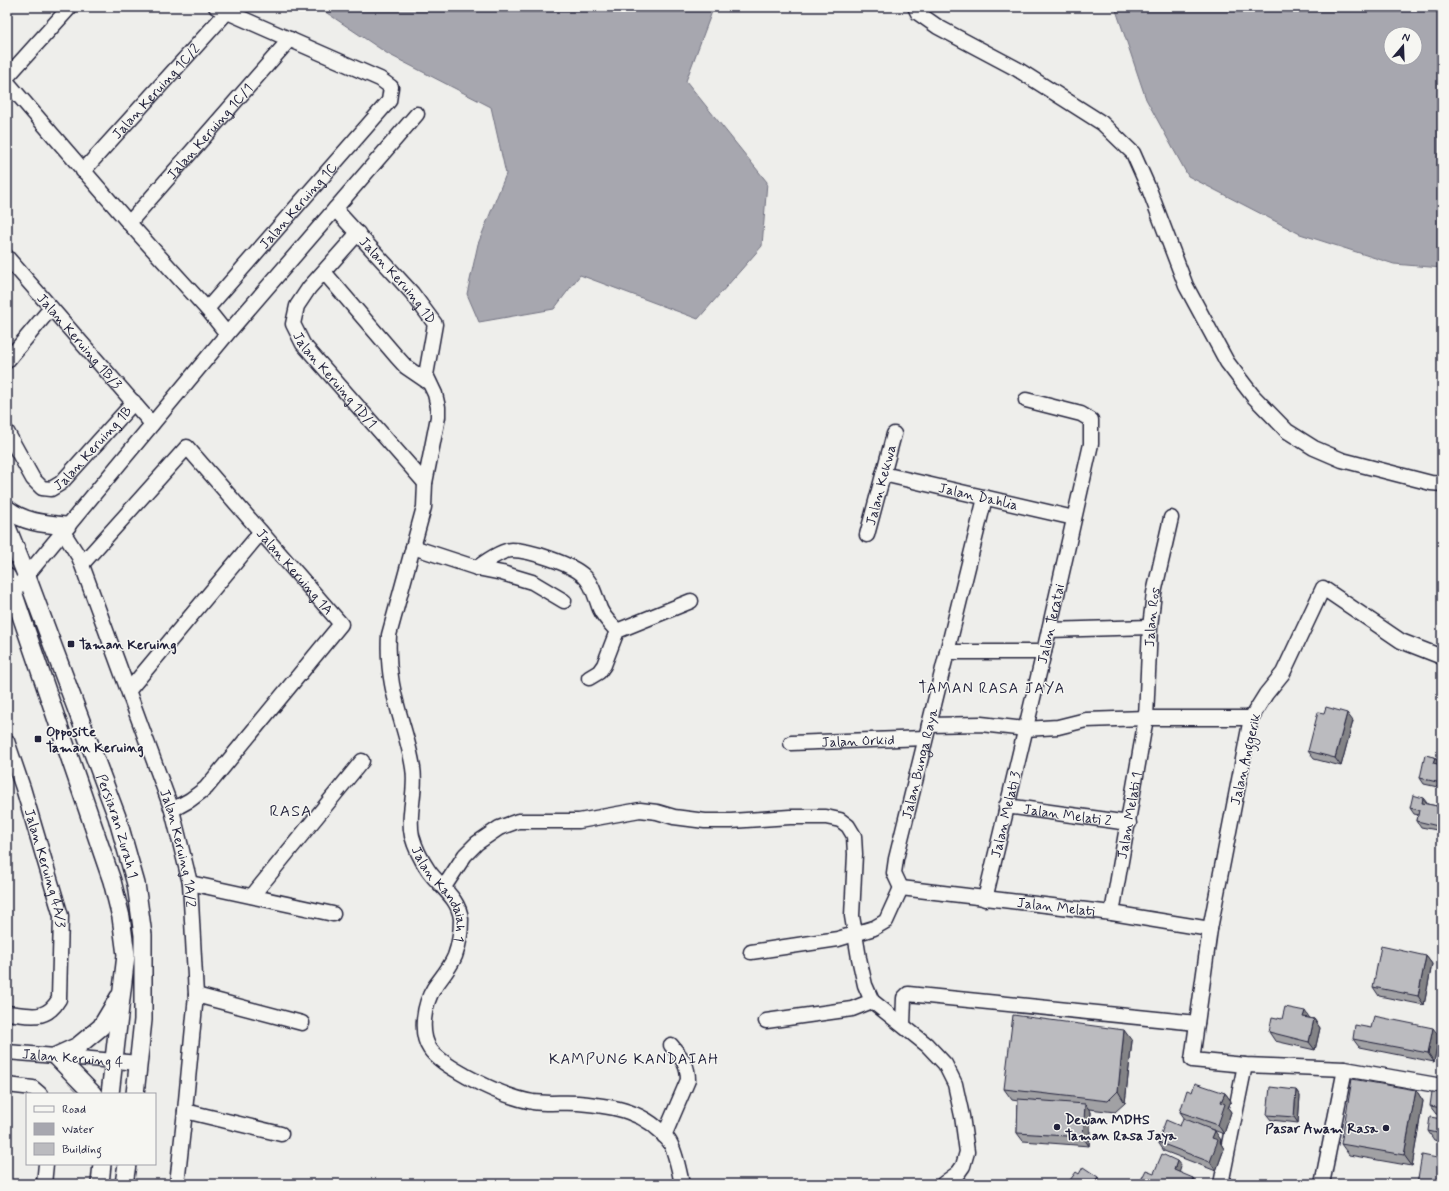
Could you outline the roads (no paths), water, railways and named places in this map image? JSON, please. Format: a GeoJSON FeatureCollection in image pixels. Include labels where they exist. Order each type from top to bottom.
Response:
{"type":"FeatureCollection","features":[{"type":"Feature","properties":{"kind":"main road"},"geometry":{"type":"LineString","coordinates":[[7,509],[15,515],[65,529]]}},
{"type":"Feature","properties":{"kind":"main road","name":"Persiaran Zurah 1"},"geometry":{"type":"LineString","coordinates":[[7,527],[117,817],[136,884],[143,935],[143,1020],[135,1093]]}},
{"type":"Feature","properties":{"kind":"main road","name":"Persiaran Zurah 1"},"geometry":{"type":"LineString","coordinates":[[10,585],[112,881],[121,917],[126,955],[110,1093]]}},
{"type":"Feature","properties":{"kind":"main road"},"geometry":{"type":"LineString","coordinates":[[92,1093],[56,1056],[78,1046],[101,1027],[123,990]]}},
{"type":"Feature","properties":{"kind":"main road"},"geometry":{"type":"LineString","coordinates":[[100,1184],[102,1165]]}},
{"type":"Feature","properties":{"kind":"main road"},"geometry":{"type":"LineString","coordinates":[[124,1184],[127,1165]]}},
{"type":"Feature","properties":{"kind":"street"},"geometry":{"type":"LineString","coordinates":[[7,77],[70,7]]}},
{"type":"Feature","properties":{"kind":"street"},"geometry":{"type":"LineString","coordinates":[[915,7],[918,12],[938,27],[1017,69],[1102,123],[1133,153],[1149,189],[1186,286],[1227,362],[1253,396],[1287,431],[1314,448],[1342,460],[1431,483],[1442,484]]}},
{"type":"Feature","properties":{"kind":"street"},"geometry":{"type":"LineString","coordinates":[[222,9],[290,39]]}},
{"type":"Feature","properties":{"kind":"street","name":"Jalan Keruing 1C/2"},"geometry":{"type":"LineString","coordinates":[[83,171],[222,9]]}},
{"type":"Feature","properties":{"kind":"street","name":"Jalan Keruing 1C"},"geometry":{"type":"LineString","coordinates":[[207,309],[389,102],[391,87],[380,79],[290,39]]}},
{"type":"Feature","properties":{"kind":"street","name":"Jalan Keruing 1C/1"},"geometry":{"type":"LineString","coordinates":[[129,223],[290,39]]}},
{"type":"Feature","properties":{"kind":"street"},"geometry":{"type":"LineString","coordinates":[[7,82],[83,171],[207,309],[227,334]]}},
{"type":"Feature","properties":{"kind":"street"},"geometry":{"type":"LineString","coordinates":[[10,585],[27,577],[227,334],[417,114]]}},
{"type":"Feature","properties":{"kind":"street","name":"Jalan Keruing 1D"},"geometry":{"type":"LineString","coordinates":[[336,209],[412,293],[436,324],[426,375],[435,394],[438,407],[438,417],[425,483],[424,507],[413,547]]}},
{"type":"Feature","properties":{"kind":"street","name":"Jalan Keruing 1D/1"},"geometry":{"type":"LineString","coordinates":[[358,233],[309,288],[297,306],[292,324],[303,344],[425,483]]}},
{"type":"Feature","properties":{"kind":"street","name":"Jalan Keruing 1B/3"},"geometry":{"type":"LineString","coordinates":[[7,257],[152,424]]}},
{"type":"Feature","properties":{"kind":"street"},"geometry":{"type":"LineString","coordinates":[[324,272],[406,367],[428,382]]}},
{"type":"Feature","properties":{"kind":"street"},"geometry":{"type":"LineString","coordinates":[[7,361],[51,308]]}},
{"type":"Feature","properties":{"kind":"street","name":"Jalan Teratai"},"geometry":{"type":"LineString","coordinates":[[1025,729],[1091,444],[1091,420],[1081,414],[1026,400]]}},
{"type":"Feature","properties":{"kind":"street","name":"Jalan Keruing 1B"},"geometry":{"type":"LineString","coordinates":[[7,432],[33,479],[42,488],[51,489],[61,483],[134,402]]}},
{"type":"Feature","properties":{"kind":"street","name":"Jalan Kekwa"},"geometry":{"type":"LineString","coordinates":[[867,535],[894,434]]}},
{"type":"Feature","properties":{"kind":"street","name":"Jalan Keruing 1A"},"geometry":{"type":"LineString","coordinates":[[82,564],[187,447],[341,624],[206,788],[190,800],[172,810]]}},
{"type":"Feature","properties":{"kind":"street","name":"Jalan Dahlia"},"geometry":{"type":"LineString","coordinates":[[883,474],[1074,518]]}},
{"type":"Feature","properties":{"kind":"street","name":"Jalan Bunga Raya"},"geometry":{"type":"LineString","coordinates":[[901,888],[894,873],[896,860],[984,498]]}},
{"type":"Feature","properties":{"kind":"street","name":"Jalan Ros"},"geometry":{"type":"LineString","coordinates":[[1146,718],[1150,627],[1154,593],[1171,518]]}},
{"type":"Feature","properties":{"kind":"street","name":"Jalan Keruing 1A/2"},"geometry":{"type":"LineString","coordinates":[[65,529],[82,564],[172,810],[190,883],[196,994],[185,1111],[176,1184]]}},
{"type":"Feature","properties":{"kind":"street"},"geometry":{"type":"LineString","coordinates":[[129,690],[261,532]]}},
{"type":"Feature","properties":{"kind":"street"},"geometry":{"type":"LineString","coordinates":[[413,547],[477,568],[502,573],[532,582],[564,600]]}},
{"type":"Feature","properties":{"kind":"street","name":"Jalan Kandaiah 1"},"geometry":{"type":"LineString","coordinates":[[413,547],[389,635],[388,654],[392,684],[413,768],[414,784],[411,820],[412,836],[428,870],[444,887],[456,903],[461,918],[460,935],[455,956],[433,990],[425,1012],[423,1030],[430,1049],[448,1065],[473,1080],[499,1092],[533,1102],[577,1103],[610,1106],[632,1113],[653,1123],[670,1142],[678,1165],[682,1184]]}},
{"type":"Feature","properties":{"kind":"street"},"geometry":{"type":"LineString","coordinates":[[477,568],[493,558],[511,550],[539,555],[568,566],[585,576],[594,592],[601,611],[607,621],[617,631]]}},
{"type":"Feature","properties":{"kind":"street","name":"Jalan Anggerik"},"geometry":{"type":"LineString","coordinates":[[1245,1065],[1192,1060],[1210,928],[1251,718],[1266,694],[1283,674],[1323,588],[1401,641],[1442,657]]}},
{"type":"Feature","properties":{"kind":"street"},"geometry":{"type":"LineString","coordinates":[[589,678],[599,672],[604,665],[617,631],[691,601]]}},
{"type":"Feature","properties":{"kind":"street"},"geometry":{"type":"LineString","coordinates":[[1049,630],[1150,627]]}},
{"type":"Feature","properties":{"kind":"street"},"geometry":{"type":"LineString","coordinates":[[947,652],[1044,652]]}},
{"type":"Feature","properties":{"kind":"street","name":"Jalan Orkid"},"geometry":{"type":"LineString","coordinates":[[791,743],[927,732],[981,724],[1025,729],[1058,726],[1086,720],[1146,718],[1251,718]]}},
{"type":"Feature","properties":{"kind":"street","name":"Jalan Melati 1"},"geometry":{"type":"LineString","coordinates":[[1112,913],[1129,823],[1146,718]]}},
{"type":"Feature","properties":{"kind":"street","name":"Jalan Melati 3"},"geometry":{"type":"LineString","coordinates":[[985,899],[1025,729]]}},
{"type":"Feature","properties":{"kind":"street","name":"Jalan Keruing 4A/3"},"geometry":{"type":"LineString","coordinates":[[7,741],[23,788],[61,916],[59,999],[53,1009],[41,1015],[7,1013]]}},
{"type":"Feature","properties":{"kind":"street"},"geometry":{"type":"LineString","coordinates":[[252,896],[362,761]]}},
{"type":"Feature","properties":{"kind":"street","name":"Jalan Melati 2"},"geometry":{"type":"LineString","coordinates":[[1006,806],[1129,823]]}},
{"type":"Feature","properties":{"kind":"street"},"geometry":{"type":"LineString","coordinates":[[444,887],[465,855],[477,843],[500,828],[518,821],[579,821],[640,810],[657,812],[674,817],[706,821],[790,817],[826,817],[840,820],[848,826],[854,836],[855,854],[852,916],[865,985],[872,1001],[927,1045],[946,1064],[955,1084],[962,1116],[967,1152],[963,1166],[958,1173],[943,1184]]}},
{"type":"Feature","properties":{"kind":"street"},"geometry":{"type":"LineString","coordinates":[[190,883],[333,914]]}},
{"type":"Feature","properties":{"kind":"street"},"geometry":{"type":"LineString","coordinates":[[751,952],[838,940],[874,928],[886,920],[901,888]]}},
{"type":"Feature","properties":{"kind":"street","name":"Jalan Melati"},"geometry":{"type":"LineString","coordinates":[[901,888],[1112,913],[1210,928]]}},
{"type":"Feature","properties":{"kind":"street"},"geometry":{"type":"LineString","coordinates":[[196,994],[302,1023]]}},
{"type":"Feature","properties":{"kind":"street"},"geometry":{"type":"LineString","coordinates":[[903,1025],[904,998],[908,994],[1197,1023]]}},
{"type":"Feature","properties":{"kind":"street"},"geometry":{"type":"LineString","coordinates":[[766,1021],[852,1009],[872,1001]]}},
{"type":"Feature","properties":{"kind":"street"},"geometry":{"type":"LineString","coordinates":[[664,1136],[688,1080],[688,1070],[672,1045]]}},
{"type":"Feature","properties":{"kind":"street","name":"Jalan Keruing 4"},"geometry":{"type":"LineString","coordinates":[[7,1052],[139,1063]]}},
{"type":"Feature","properties":{"kind":"street"},"geometry":{"type":"LineString","coordinates":[[1221,1184],[1245,1065],[1345,1070],[1442,1086]]}},
{"type":"Feature","properties":{"kind":"street"},"geometry":{"type":"LineString","coordinates":[[1322,1184],[1345,1070]]}},
{"type":"Feature","properties":{"kind":"street"},"geometry":{"type":"LineString","coordinates":[[7,1086],[33,1088],[39,1093]]}},
{"type":"Feature","properties":{"kind":"street"},"geometry":{"type":"LineString","coordinates":[[185,1111],[281,1134]]}},
{"type":"Feature","properties":{"kind":"street"},"geometry":{"type":"LineString","coordinates":[[44,1184],[46,1165]]}},
{"type":"Feature","properties":{"kind":"water"},"geometry":{"type":"Polygon","coordinates":[[[318,7],[715,7],[686,81],[767,182],[762,246],[698,319],[580,275],[554,309],[479,322],[467,294],[478,244],[506,174],[491,107],[388,54],[318,7]]]}},
{"type":"Feature","properties":{"kind":"water"},"geometry":{"type":"Polygon","coordinates":[[[1115,7],[1442,7],[1442,268],[1394,264],[1300,234],[1188,176],[1146,99],[1115,7]]]}},
{"type":"Feature","properties":{"kind":"place","name":"Taman Keruing"},"geometry":{"type":"Point","coordinates":[71,644]}},
{"type":"Feature","properties":{"kind":"place","name":"Opposite Taman Keruing"},"geometry":{"type":"Point","coordinates":[38,739]}},
{"type":"Feature","properties":{"kind":"place","name":"Dewan MDHS Taman Rasa Jaya"},"geometry":{"type":"Point","coordinates":[1057,1127]}},
{"type":"Feature","properties":{"kind":"place","name":"Pasar Awam Rasa"},"geometry":{"type":"Point","coordinates":[1386,1128]}},
{"type":"Feature","properties":{"kind":"district","name":"TAMAN RASA JAYA"},"geometry":{"type":"Point","coordinates":[992,688]}},
{"type":"Feature","properties":{"kind":"district","name":"RASA"},"geometry":{"type":"Point","coordinates":[291,810]}},
{"type":"Feature","properties":{"kind":"district","name":"KAMPUNG KANDAIAH"},"geometry":{"type":"Point","coordinates":[634,1059]}}]}
